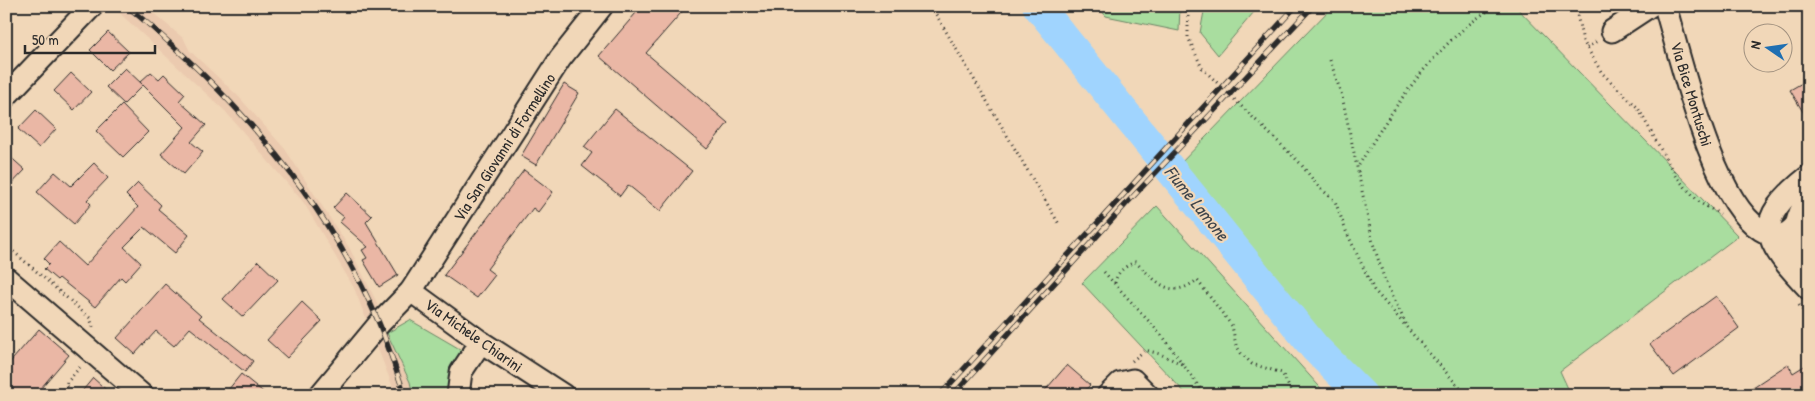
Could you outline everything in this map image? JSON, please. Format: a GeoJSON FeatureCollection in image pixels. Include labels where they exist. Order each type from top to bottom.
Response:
{"type":"FeatureCollection","features":[{"type":"Feature","properties":{"kind":"street"},"geometry":{"type":"LineString","coordinates":[[6,96],[92,6]]}},
{"type":"Feature","properties":{"kind":"street","name":"Via San Giovanni di Formellino"},"geometry":{"type":"LineString","coordinates":[[320,395],[379,324],[411,290],[560,59],[602,6]]}},
{"type":"Feature","properties":{"kind":"street"},"geometry":{"type":"LineString","coordinates":[[1612,30],[1650,6]]}},
{"type":"Feature","properties":{"kind":"street","name":"Via Bice Montuschi"},"geometry":{"type":"LineString","coordinates":[[1665,6],[1704,140],[1731,212],[1769,235]]}},
{"type":"Feature","properties":{"kind":"street"},"geometry":{"type":"LineString","coordinates":[[1804,292],[1775,250],[1769,235],[1773,212],[1787,194],[1809,176]]}},
{"type":"Feature","properties":{"kind":"street"},"geometry":{"type":"LineString","coordinates":[[1804,292],[1794,226],[1799,212],[1809,196]]}},
{"type":"Feature","properties":{"kind":"street"},"geometry":{"type":"LineString","coordinates":[[1731,212],[1773,212],[1783,214],[1794,226]]}},
{"type":"Feature","properties":{"kind":"street"},"geometry":{"type":"LineString","coordinates":[[1769,235],[1781,236],[1794,226]]}},
{"type":"Feature","properties":{"kind":"street"},"geometry":{"type":"LineString","coordinates":[[6,278],[142,395]]}},
{"type":"Feature","properties":{"kind":"street","name":"Via Michele Chiarini"},"geometry":{"type":"LineString","coordinates":[[411,290],[481,342],[562,395]]}},
{"type":"Feature","properties":{"kind":"street"},"geometry":{"type":"LineString","coordinates":[[458,395],[461,372],[481,342]]}},
{"type":"Feature","properties":{"kind":"street"},"geometry":{"type":"LineString","coordinates":[[1108,395],[1120,383],[1133,380],[1148,395]]}},
{"type":"Feature","properties":{"kind":"path"},"geometry":{"type":"LineString","coordinates":[[931,6],[1059,224]]}},
{"type":"Feature","properties":{"kind":"path"},"geometry":{"type":"LineString","coordinates":[[1188,6],[1188,37],[1202,68],[1300,163],[1318,186],[1334,201],[1374,290],[1466,395]]}},
{"type":"Feature","properties":{"kind":"path"},"geometry":{"type":"LineString","coordinates":[[1358,166],[1391,112],[1449,42],[1476,17],[1496,6]]}},
{"type":"Feature","properties":{"kind":"path"},"geometry":{"type":"LineString","coordinates":[[1575,6],[1583,41],[1602,74],[1638,108],[1676,177],[1700,203],[1731,212]]}},
{"type":"Feature","properties":{"kind":"path"},"geometry":{"type":"LineString","coordinates":[[1330,60],[1342,96],[1373,243],[1385,280],[1408,329]]}},
{"type":"Feature","properties":{"kind":"path"},"geometry":{"type":"LineString","coordinates":[[1115,283],[1117,275],[1126,266],[1135,262],[1164,287],[1173,290],[1184,289],[1196,280],[1232,326],[1236,345],[1240,353],[1252,364],[1282,373],[1293,395]]}},
{"type":"Feature","properties":{"kind":"path"},"geometry":{"type":"LineString","coordinates":[[1104,272],[1164,338],[1205,395]]}},
{"type":"Feature","properties":{"kind":"path"},"geometry":{"type":"LineString","coordinates":[[1804,292],[1809,319]]}},
{"type":"Feature","properties":{"kind":"path"},"geometry":{"type":"LineString","coordinates":[[1133,380],[1132,361],[1144,350],[1160,354],[1184,366]]}},
{"type":"Feature","properties":{"kind":"path"},"geometry":{"type":"LineString","coordinates":[[63,395],[68,388],[65,385],[84,363]]}},
{"type":"Feature","properties":{"kind":"shaded area"},"geometry":{"type":"Polygon","coordinates":[[[112,6],[145,6],[184,39],[190,51],[239,97],[285,149],[350,249],[376,301],[387,333],[410,382],[413,395],[396,395],[354,288],[304,203],[225,111],[112,6]]]}},
{"type":"Feature","properties":{"kind":"green space"},"geometry":{"type":"Polygon","coordinates":[[[1097,6],[1180,6],[1179,31],[1106,16],[1097,6]]]}},
{"type":"Feature","properties":{"kind":"green space"},"geometry":{"type":"Polygon","coordinates":[[[1205,6],[1259,6],[1218,55],[1200,33],[1205,6]]]}},
{"type":"Feature","properties":{"kind":"green space"},"geometry":{"type":"Polygon","coordinates":[[[1333,6],[1515,6],[1738,236],[1560,371],[1571,395],[1369,395],[1319,343],[1176,168],[1333,6]]]}},
{"type":"Feature","properties":{"kind":"green space"},"geometry":{"type":"Polygon","coordinates":[[[1157,206],[1327,395],[1187,395],[1082,283],[1157,206]]]}},
{"type":"Feature","properties":{"kind":"green space"},"geometry":{"type":"Polygon","coordinates":[[[410,320],[465,352],[445,395],[413,395],[410,382],[387,333],[410,320]]]}},
{"type":"Feature","properties":{"kind":"building"},"geometry":{"type":"Polygon","coordinates":[[[642,6],[687,6],[646,53],[728,123],[707,149],[599,56],[642,6]]]}},
{"type":"Feature","properties":{"kind":"building"},"geometry":{"type":"Polygon","coordinates":[[[108,32],[129,52],[110,70],[90,50],[108,32]]]}},
{"type":"Feature","properties":{"kind":"building"},"geometry":{"type":"Polygon","coordinates":[[[125,68],[142,84],[140,82],[151,72],[159,79],[164,74],[185,94],[179,101],[206,125],[191,142],[203,152],[184,174],[161,154],[185,127],[143,85],[124,104],[106,87],[125,68]]]}},
{"type":"Feature","properties":{"kind":"building"},"geometry":{"type":"Polygon","coordinates":[[[71,73],[91,92],[74,110],[54,91],[71,73]]]}},
{"type":"Feature","properties":{"kind":"building"},"geometry":{"type":"Polygon","coordinates":[[[1809,79],[1809,122],[1790,90],[1809,79]]]}},
{"type":"Feature","properties":{"kind":"building"},"geometry":{"type":"Polygon","coordinates":[[[564,84],[579,93],[536,165],[521,156],[564,84]]]}},
{"type":"Feature","properties":{"kind":"building"},"geometry":{"type":"Polygon","coordinates":[[[122,105],[148,132],[123,157],[96,131],[122,105]]]}},
{"type":"Feature","properties":{"kind":"building"},"geometry":{"type":"Polygon","coordinates":[[[615,109],[692,171],[660,211],[628,185],[620,196],[582,166],[592,153],[584,147],[615,109]]]}},
{"type":"Feature","properties":{"kind":"building"},"geometry":{"type":"Polygon","coordinates":[[[36,110],[56,129],[39,148],[18,129],[36,110]]]}},
{"type":"Feature","properties":{"kind":"building"},"geometry":{"type":"Polygon","coordinates":[[[6,153],[25,170],[6,190],[6,153]]]}},
{"type":"Feature","properties":{"kind":"building"},"geometry":{"type":"Polygon","coordinates":[[[94,163],[108,178],[87,200],[91,204],[74,224],[37,192],[55,172],[71,186],[94,163]]]}},
{"type":"Feature","properties":{"kind":"building"},"geometry":{"type":"Polygon","coordinates":[[[524,170],[553,192],[538,212],[533,208],[487,269],[495,275],[477,298],[444,275],[524,170]]]}},
{"type":"Feature","properties":{"kind":"building"},"geometry":{"type":"Polygon","coordinates":[[[138,183],[161,205],[158,209],[189,235],[175,253],[144,227],[124,247],[141,263],[125,281],[121,277],[95,307],[59,278],[57,280],[44,269],[49,264],[44,259],[59,242],[85,266],[138,207],[126,195],[138,183]]]}},
{"type":"Feature","properties":{"kind":"building"},"geometry":{"type":"Polygon","coordinates":[[[347,193],[372,216],[366,222],[398,275],[379,287],[363,260],[367,258],[362,250],[368,247],[340,222],[344,217],[333,208],[347,193]]]}},
{"type":"Feature","properties":{"kind":"building"},"geometry":{"type":"Polygon","coordinates":[[[258,261],[278,280],[243,317],[223,299],[258,261]]]}},
{"type":"Feature","properties":{"kind":"building"},"geometry":{"type":"Polygon","coordinates":[[[165,284],[201,316],[199,318],[253,361],[245,372],[190,328],[174,346],[156,331],[135,354],[117,338],[165,284]]]}},
{"type":"Feature","properties":{"kind":"building"},"geometry":{"type":"Polygon","coordinates":[[[1716,296],[1739,328],[1674,376],[1650,344],[1716,296]]]}},
{"type":"Feature","properties":{"kind":"building"},"geometry":{"type":"Polygon","coordinates":[[[302,302],[322,321],[287,358],[267,340],[302,302]]]}},
{"type":"Feature","properties":{"kind":"building"},"geometry":{"type":"Polygon","coordinates":[[[39,329],[69,355],[35,395],[6,395],[6,367],[39,329]]]}},
{"type":"Feature","properties":{"kind":"building"},"geometry":{"type":"Polygon","coordinates":[[[1809,363],[1809,395],[1741,395],[1788,364],[1793,373],[1809,363]]]}},
{"type":"Feature","properties":{"kind":"building"},"geometry":{"type":"Polygon","coordinates":[[[1067,365],[1090,385],[1081,395],[1041,395],[1067,365]]]}},
{"type":"Feature","properties":{"kind":"building"},"geometry":{"type":"Polygon","coordinates":[[[241,374],[267,395],[224,395],[241,374]]]}},
{"type":"Feature","properties":{"kind":"building"},"geometry":{"type":"Polygon","coordinates":[[[93,378],[112,395],[79,395],[93,378]]]}},
{"type":"Feature","properties":{"kind":"waterway","name":"Fiume Lamone"},"geometry":{"type":"LineString","coordinates":[[1038,6],[1315,348],[1362,395]]}},
{"type":"Feature","properties":{"kind":"railway"},"geometry":{"type":"LineString","coordinates":[[127,6],[203,74],[272,150],[303,190],[332,233],[357,277],[379,323],[405,395]]}},
{"type":"Feature","properties":{"kind":"railway"},"geometry":{"type":"LineString","coordinates":[[940,395],[1296,6]]}},
{"type":"Feature","properties":{"kind":"railway"},"geometry":{"type":"LineString","coordinates":[[953,395],[1127,203],[1313,6]]}}]}
